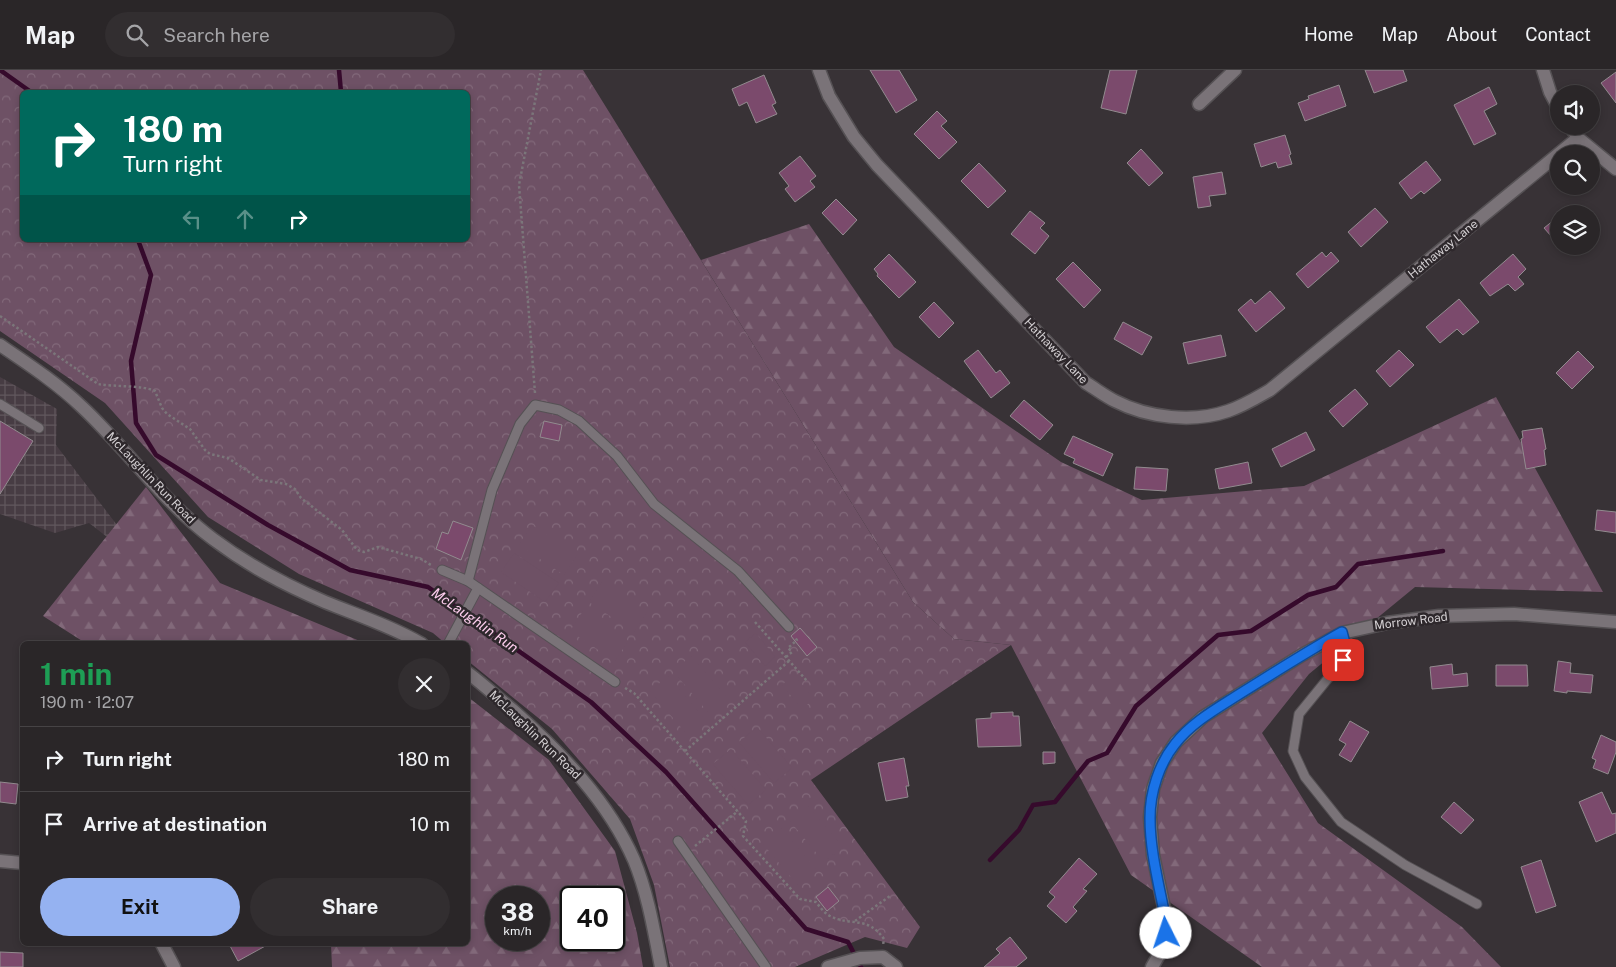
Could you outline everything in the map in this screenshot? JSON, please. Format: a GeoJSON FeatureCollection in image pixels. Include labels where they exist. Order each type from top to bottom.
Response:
{"type":"FeatureCollection","features":[{"type":"Feature","properties":{"kind":"street","name":"Hathaway Lane"},"geometry":{"type":"LineString","coordinates":[[819,70],[829,96],[854,137],[877,165],[1086,383],[1116,401],[1142,412],[1177,418],[1206,416],[1228,411],[1270,390],[1578,138]]}},
{"type":"Feature","properties":{"kind":"street"},"geometry":{"type":"LineString","coordinates":[[1199,104],[1235,70]]}},
{"type":"Feature","properties":{"kind":"street"},"geometry":{"type":"LineString","coordinates":[[1543,70],[1550,92]]}},
{"type":"Feature","properties":{"kind":"street"},"geometry":{"type":"LineString","coordinates":[[1576,135],[1616,169]]}},
{"type":"Feature","properties":{"kind":"street","name":"McLaughlin Run Road"},"geometry":{"type":"LineString","coordinates":[[0,345],[81,406],[188,517],[210,537],[267,576],[392,628],[416,641]]}},
{"type":"Feature","properties":{"kind":"street","name":"Morrow Road"},"geometry":{"type":"LineString","coordinates":[[1152,967],[1165,944],[1166,922],[1153,855],[1150,817],[1153,789],[1162,763],[1176,742],[1203,717],[1342,632],[1387,623],[1440,616],[1514,614],[1616,622]]}},
{"type":"Feature","properties":{"kind":"street","name":"McLaughlin Run Road"},"geometry":{"type":"LineString","coordinates":[[470,675],[555,750],[580,776],[614,822],[634,859],[643,884],[661,967]]}},
{"type":"Feature","properties":{"kind":"street"},"geometry":{"type":"LineString","coordinates":[[0,861],[20,863]]}},
{"type":"Feature","properties":{"kind":"street"},"geometry":{"type":"LineString","coordinates":[[163,946],[174,967]]}},
{"type":"Feature","properties":{"kind":"street"},"geometry":{"type":"LineString","coordinates":[[837,965],[860,958],[878,957],[896,967]]}},
{"type":"Feature","properties":{"kind":"lane"},"geometry":{"type":"LineString","coordinates":[[0,404],[38,428]]}},
{"type":"Feature","properties":{"kind":"lane"},"geometry":{"type":"LineString","coordinates":[[468,581],[492,490],[520,424],[535,405],[559,410],[579,421],[617,456],[654,504],[738,571],[789,627]]}},
{"type":"Feature","properties":{"kind":"lane"},"geometry":{"type":"LineString","coordinates":[[442,570],[468,581],[615,682]]}},
{"type":"Feature","properties":{"kind":"lane"},"geometry":{"type":"LineString","coordinates":[[450,641],[478,588]]}},
{"type":"Feature","properties":{"kind":"lane"},"geometry":{"type":"LineString","coordinates":[[1342,632],[1346,647],[1343,660],[1299,714],[1293,752],[1305,777],[1342,822],[1405,865],[1477,904]]}},
{"type":"Feature","properties":{"kind":"lane"},"geometry":{"type":"LineString","coordinates":[[678,841],[766,967]]}},
{"type":"Feature","properties":{"kind":"path"},"geometry":{"type":"LineString","coordinates":[[535,405],[519,185],[541,70]]}},
{"type":"Feature","properties":{"kind":"path"},"geometry":{"type":"LineString","coordinates":[[0,316],[98,384],[115,387],[149,388],[156,391],[162,408],[167,414],[190,429],[204,450],[210,454],[228,458],[261,480],[286,484],[295,489],[301,498],[342,530],[358,550],[364,552],[378,547],[421,559],[442,570]]}},
{"type":"Feature","properties":{"kind":"path"},"geometry":{"type":"LineString","coordinates":[[755,622],[807,681]]}},
{"type":"Feature","properties":{"kind":"path"},"geometry":{"type":"LineString","coordinates":[[786,657],[792,652],[788,648],[797,640]]}},
{"type":"Feature","properties":{"kind":"path"},"geometry":{"type":"LineString","coordinates":[[685,751],[789,661]]}},
{"type":"Feature","properties":{"kind":"path"},"geometry":{"type":"LineString","coordinates":[[615,682],[634,693],[738,811],[746,821],[743,836],[800,899],[816,902],[826,913],[838,920],[855,921],[874,927],[884,939],[878,957]]}},
{"type":"Feature","properties":{"kind":"path"},"geometry":{"type":"LineString","coordinates":[[702,841],[738,811]]}},
{"type":"Feature","properties":{"kind":"path"},"geometry":{"type":"LineString","coordinates":[[855,921],[890,896]]}},
{"type":"Feature","properties":{"kind":"shaded area"},"geometry":{"type":"Polygon","coordinates":[[[0,377],[57,409],[56,445],[120,529],[111,540],[89,523],[55,533],[0,514],[0,377]]]}},
{"type":"Feature","properties":{"kind":"green space"},"geometry":{"type":"Polygon","coordinates":[[[0,70],[583,70],[913,602],[954,639],[1011,645],[811,780],[920,927],[907,948],[865,937],[795,967],[670,967],[654,885],[630,819],[552,729],[470,663],[470,641],[442,641],[433,633],[299,574],[208,517],[105,403],[0,331],[0,70]]]}},
{"type":"Feature","properties":{"kind":"green space"},"geometry":{"type":"Polygon","coordinates":[[[809,224],[894,347],[1061,462],[1142,500],[1304,486],[1496,397],[1603,592],[1415,587],[1309,674],[1262,733],[1318,823],[1462,927],[1501,967],[1262,967],[1131,875],[1011,645],[954,639],[913,602],[701,260],[809,224]]]}},
{"type":"Feature","properties":{"kind":"green space"},"geometry":{"type":"Polygon","coordinates":[[[146,487],[220,583],[360,641],[82,641],[43,616],[146,487]]]}},
{"type":"Feature","properties":{"kind":"green space"},"geometry":{"type":"Polygon","coordinates":[[[532,525],[577,555],[564,575],[519,545],[532,525]]]}},
{"type":"Feature","properties":{"kind":"green space"},"geometry":{"type":"Polygon","coordinates":[[[514,553],[559,583],[545,602],[501,572],[514,553]]]}},
{"type":"Feature","properties":{"kind":"green space"},"geometry":{"type":"Polygon","coordinates":[[[602,582],[647,612],[634,632],[589,602],[602,582]]]}},
{"type":"Feature","properties":{"kind":"green space"},"geometry":{"type":"Polygon","coordinates":[[[583,611],[628,641],[615,661],[570,631],[583,611]]]}},
{"type":"Feature","properties":{"kind":"green space"},"geometry":{"type":"Polygon","coordinates":[[[756,633],[775,657],[765,666],[745,642],[756,633]]]}},
{"type":"Feature","properties":{"kind":"green space"},"geometry":{"type":"Polygon","coordinates":[[[691,656],[726,696],[708,712],[673,671],[691,656]]]}},
{"type":"Feature","properties":{"kind":"green space"},"geometry":{"type":"Polygon","coordinates":[[[794,675],[814,699],[802,709],[782,685],[794,675]]]}},
{"type":"Feature","properties":{"kind":"green space"},"geometry":{"type":"Polygon","coordinates":[[[668,676],[703,717],[685,732],[650,691],[668,676]]]}},
{"type":"Feature","properties":{"kind":"green space"},"geometry":{"type":"Polygon","coordinates":[[[470,699],[549,760],[615,851],[624,886],[560,886],[560,951],[625,951],[625,888],[637,933],[643,967],[332,967],[331,946],[470,946],[470,699]]]}},
{"type":"Feature","properties":{"kind":"green space"},"geometry":{"type":"Polygon","coordinates":[[[757,727],[792,768],[774,783],[739,742],[757,727]]]}},
{"type":"Feature","properties":{"kind":"green space"},"geometry":{"type":"Polygon","coordinates":[[[731,749],[766,790],[748,805],[713,764],[731,749]]]}},
{"type":"Feature","properties":{"kind":"green space"},"geometry":{"type":"Polygon","coordinates":[[[808,806],[843,847],[824,862],[790,821],[808,806]]]}},
{"type":"Feature","properties":{"kind":"green space"},"geometry":{"type":"Polygon","coordinates":[[[781,828],[816,869],[798,885],[763,844],[781,828]]]}},
{"type":"Feature","properties":{"kind":"building"},"geometry":{"type":"Polygon","coordinates":[[[870,70],[899,70],[917,100],[896,113],[870,70]]]}},
{"type":"Feature","properties":{"kind":"building"},"geometry":{"type":"Polygon","coordinates":[[[1110,70],[1137,70],[1126,114],[1101,108],[1110,70]]]}},
{"type":"Feature","properties":{"kind":"building"},"geometry":{"type":"Polygon","coordinates":[[[1365,70],[1403,70],[1407,81],[1374,93],[1365,70]]]}},
{"type":"Feature","properties":{"kind":"building"},"geometry":{"type":"Polygon","coordinates":[[[1616,72],[1616,103],[1601,83],[1616,72]]]}},
{"type":"Feature","properties":{"kind":"building"},"geometry":{"type":"Polygon","coordinates":[[[764,75],[776,103],[772,105],[777,114],[756,123],[747,102],[739,106],[732,89],[764,75]]]}},
{"type":"Feature","properties":{"kind":"building"},"geometry":{"type":"Polygon","coordinates":[[[1339,85],[1346,106],[1305,121],[1298,103],[1309,99],[1308,96],[1339,85]]]}},
{"type":"Feature","properties":{"kind":"building"},"geometry":{"type":"Polygon","coordinates":[[[1489,87],[1497,104],[1484,111],[1496,134],[1474,145],[1454,105],[1489,87]]]}},
{"type":"Feature","properties":{"kind":"building"},"geometry":{"type":"Polygon","coordinates":[[[937,111],[947,121],[941,126],[957,142],[939,159],[914,134],[937,111]]]}},
{"type":"Feature","properties":{"kind":"building"},"geometry":{"type":"Polygon","coordinates":[[[1285,135],[1292,164],[1278,168],[1276,162],[1261,167],[1254,144],[1285,135]]]}},
{"type":"Feature","properties":{"kind":"building"},"geometry":{"type":"Polygon","coordinates":[[[1141,149],[1163,173],[1149,186],[1127,163],[1141,149]]]}},
{"type":"Feature","properties":{"kind":"building"},"geometry":{"type":"Polygon","coordinates":[[[800,156],[816,176],[810,181],[815,187],[795,202],[785,189],[789,186],[779,173],[800,156]]]}},
{"type":"Feature","properties":{"kind":"building"},"geometry":{"type":"Polygon","coordinates":[[[1426,161],[1441,180],[1424,194],[1421,191],[1411,199],[1399,183],[1426,161]]]}},
{"type":"Feature","properties":{"kind":"building"},"geometry":{"type":"Polygon","coordinates":[[[979,163],[1006,191],[988,208],[961,181],[979,163]]]}},
{"type":"Feature","properties":{"kind":"building"},"geometry":{"type":"Polygon","coordinates":[[[1222,172],[1226,194],[1209,196],[1211,206],[1198,208],[1193,177],[1222,172]]]}},
{"type":"Feature","properties":{"kind":"building"},"geometry":{"type":"Polygon","coordinates":[[[836,199],[857,220],[843,235],[822,213],[836,199]]]}},
{"type":"Feature","properties":{"kind":"building"},"geometry":{"type":"Polygon","coordinates":[[[1375,208],[1388,222],[1361,247],[1348,232],[1375,208]]]}},
{"type":"Feature","properties":{"kind":"building"},"geometry":{"type":"Polygon","coordinates":[[[1030,211],[1045,223],[1040,228],[1049,236],[1035,254],[1011,234],[1030,211]]]}},
{"type":"Feature","properties":{"kind":"building"},"geometry":{"type":"Polygon","coordinates":[[[1550,223],[1550,235],[1544,228],[1550,223]]]}},
{"type":"Feature","properties":{"kind":"building"},"geometry":{"type":"Polygon","coordinates":[[[1322,252],[1326,257],[1331,252],[1339,261],[1308,288],[1296,274],[1322,252]]]}},
{"type":"Feature","properties":{"kind":"building"},"geometry":{"type":"Polygon","coordinates":[[[889,254],[916,282],[899,298],[877,276],[878,274],[874,269],[889,254]]]}},
{"type":"Feature","properties":{"kind":"building"},"geometry":{"type":"Polygon","coordinates":[[[1513,254],[1526,269],[1518,277],[1524,284],[1515,291],[1508,284],[1490,296],[1480,283],[1513,254]]]}},
{"type":"Feature","properties":{"kind":"building"},"geometry":{"type":"Polygon","coordinates":[[[1073,262],[1101,290],[1084,308],[1056,279],[1073,262]]]}},
{"type":"Feature","properties":{"kind":"building"},"geometry":{"type":"Polygon","coordinates":[[[1270,291],[1285,308],[1256,332],[1238,310],[1251,299],[1255,304],[1270,291]]]}},
{"type":"Feature","properties":{"kind":"building"},"geometry":{"type":"Polygon","coordinates":[[[1459,299],[1479,322],[1463,335],[1457,329],[1440,343],[1426,327],[1459,299]]]}},
{"type":"Feature","properties":{"kind":"building"},"geometry":{"type":"Polygon","coordinates":[[[934,302],[954,323],[939,338],[919,317],[934,302]]]}},
{"type":"Feature","properties":{"kind":"building"},"geometry":{"type":"Polygon","coordinates":[[[1123,322],[1152,337],[1142,355],[1114,339],[1123,322]]]}},
{"type":"Feature","properties":{"kind":"building"},"geometry":{"type":"Polygon","coordinates":[[[1221,335],[1226,356],[1188,364],[1183,343],[1221,335]]]}},
{"type":"Feature","properties":{"kind":"building"},"geometry":{"type":"Polygon","coordinates":[[[978,350],[996,373],[1000,370],[1010,383],[991,398],[964,361],[978,350]]]}},
{"type":"Feature","properties":{"kind":"building"},"geometry":{"type":"Polygon","coordinates":[[[1399,350],[1414,365],[1390,387],[1376,371],[1399,350]]]}},
{"type":"Feature","properties":{"kind":"building"},"geometry":{"type":"Polygon","coordinates":[[[1578,351],[1594,367],[1572,389],[1556,373],[1578,351]]]}},
{"type":"Feature","properties":{"kind":"building"},"geometry":{"type":"Polygon","coordinates":[[[1355,389],[1368,404],[1343,427],[1329,411],[1355,389]]]}},
{"type":"Feature","properties":{"kind":"building"},"geometry":{"type":"Polygon","coordinates":[[[1024,400],[1053,425],[1040,440],[1010,416],[1024,400]]]}},
{"type":"Feature","properties":{"kind":"building"},"geometry":{"type":"Polygon","coordinates":[[[0,421],[33,441],[0,494],[0,421]]]}},
{"type":"Feature","properties":{"kind":"building"},"geometry":{"type":"Polygon","coordinates":[[[544,421],[562,425],[559,441],[540,437],[544,421]]]}},
{"type":"Feature","properties":{"kind":"building"},"geometry":{"type":"Polygon","coordinates":[[[1542,428],[1546,449],[1544,450],[1546,465],[1526,469],[1521,439],[1523,438],[1522,431],[1542,428]]]}},
{"type":"Feature","properties":{"kind":"building"},"geometry":{"type":"Polygon","coordinates":[[[1306,432],[1315,450],[1281,467],[1272,449],[1306,432]]]}},
{"type":"Feature","properties":{"kind":"building"},"geometry":{"type":"Polygon","coordinates":[[[1073,436],[1113,454],[1103,476],[1073,463],[1075,459],[1064,454],[1073,436]]]}},
{"type":"Feature","properties":{"kind":"building"},"geometry":{"type":"Polygon","coordinates":[[[1248,462],[1252,483],[1219,489],[1215,469],[1248,462]]]}},
{"type":"Feature","properties":{"kind":"building"},"geometry":{"type":"Polygon","coordinates":[[[1136,467],[1168,469],[1166,491],[1134,489],[1136,467]]]}},
{"type":"Feature","properties":{"kind":"building"},"geometry":{"type":"Polygon","coordinates":[[[1597,510],[1616,512],[1616,533],[1595,530],[1597,510]]]}},
{"type":"Feature","properties":{"kind":"building"},"geometry":{"type":"Polygon","coordinates":[[[453,521],[473,528],[461,560],[436,549],[442,532],[448,534],[453,521]]]}},
{"type":"Feature","properties":{"kind":"building"},"geometry":{"type":"Polygon","coordinates":[[[800,628],[817,647],[807,656],[791,636],[800,628]]]}},
{"type":"Feature","properties":{"kind":"building"},"geometry":{"type":"Polygon","coordinates":[[[1558,661],[1571,663],[1570,673],[1593,675],[1591,693],[1554,691],[1558,661]]]}},
{"type":"Feature","properties":{"kind":"building"},"geometry":{"type":"Polygon","coordinates":[[[1452,664],[1453,675],[1467,673],[1468,686],[1432,689],[1430,667],[1452,664]]]}},
{"type":"Feature","properties":{"kind":"building"},"geometry":{"type":"Polygon","coordinates":[[[1496,665],[1527,665],[1528,686],[1496,686],[1496,665]]]}},
{"type":"Feature","properties":{"kind":"building"},"geometry":{"type":"Polygon","coordinates":[[[1013,712],[1013,716],[1019,716],[1021,746],[978,747],[976,719],[991,718],[991,713],[1013,712]]]}},
{"type":"Feature","properties":{"kind":"building"},"geometry":{"type":"Polygon","coordinates":[[[1350,721],[1369,732],[1351,762],[1339,755],[1346,744],[1339,740],[1350,721]]]}},
{"type":"Feature","properties":{"kind":"building"},"geometry":{"type":"Polygon","coordinates":[[[1601,735],[1616,742],[1616,752],[1608,774],[1593,768],[1596,760],[1592,758],[1601,735]]]}},
{"type":"Feature","properties":{"kind":"building"},"geometry":{"type":"Polygon","coordinates":[[[1043,752],[1055,752],[1055,763],[1043,764],[1043,752]]]}},
{"type":"Feature","properties":{"kind":"building"},"geometry":{"type":"Polygon","coordinates":[[[904,758],[909,786],[906,786],[908,797],[886,801],[878,763],[904,758]]]}},
{"type":"Feature","properties":{"kind":"building"},"geometry":{"type":"Polygon","coordinates":[[[0,782],[18,784],[16,804],[0,802],[0,782]]]}},
{"type":"Feature","properties":{"kind":"building"},"geometry":{"type":"Polygon","coordinates":[[[1602,792],[1612,814],[1616,813],[1616,833],[1596,842],[1579,802],[1602,792]]]}},
{"type":"Feature","properties":{"kind":"building"},"geometry":{"type":"Polygon","coordinates":[[[1454,802],[1474,820],[1461,834],[1441,817],[1454,802]]]}},
{"type":"Feature","properties":{"kind":"building"},"geometry":{"type":"Polygon","coordinates":[[[1079,858],[1097,874],[1083,889],[1087,891],[1073,907],[1077,911],[1066,923],[1047,906],[1055,897],[1049,892],[1079,858]]]}},
{"type":"Feature","properties":{"kind":"building"},"geometry":{"type":"Polygon","coordinates":[[[1541,860],[1556,906],[1536,913],[1521,867],[1541,860]]]}},
{"type":"Feature","properties":{"kind":"building"},"geometry":{"type":"Polygon","coordinates":[[[828,887],[839,901],[827,911],[816,897],[828,887]]]}},
{"type":"Feature","properties":{"kind":"building"},"geometry":{"type":"Polygon","coordinates":[[[1010,937],[1027,958],[1016,967],[984,967],[1000,953],[996,949],[1010,937]]]}},
{"type":"Feature","properties":{"kind":"building"},"geometry":{"type":"Polygon","coordinates":[[[230,946],[265,946],[238,961],[230,946]]]}},
{"type":"Feature","properties":{"kind":"building"},"geometry":{"type":"Polygon","coordinates":[[[0,952],[23,953],[23,967],[0,967],[0,952]]]}},
{"type":"Feature","properties":{"kind":"waterway","name":"McLaughlin Run"},"geometry":{"type":"LineString","coordinates":[[0,70],[28,90]]}},
{"type":"Feature","properties":{"kind":"waterway"},"geometry":{"type":"LineString","coordinates":[[339,70],[341,90]]}},
{"type":"Feature","properties":{"kind":"waterway","name":"McLaughlin Run"},"geometry":{"type":"LineString","coordinates":[[139,242],[151,275],[131,361],[136,423],[156,455],[268,525],[350,570],[428,587],[591,702],[666,772],[806,929],[848,942],[861,967]]}},
{"type":"Feature","properties":{"kind":"waterway"},"geometry":{"type":"LineString","coordinates":[[990,860],[1019,830],[1033,805],[1055,802],[1088,761],[1107,753],[1136,706],[1218,635],[1251,631],[1308,595],[1336,587],[1358,564],[1443,551]]}},
{"type":"Feature","properties":{"kind":"route"},"geometry":{"type":"LineString","coordinates":[[1166,933],[1166,922],[1153,855],[1150,817],[1153,789],[1162,763],[1176,742],[1203,717],[1342,632],[1346,647],[1343,660]]}}]}
